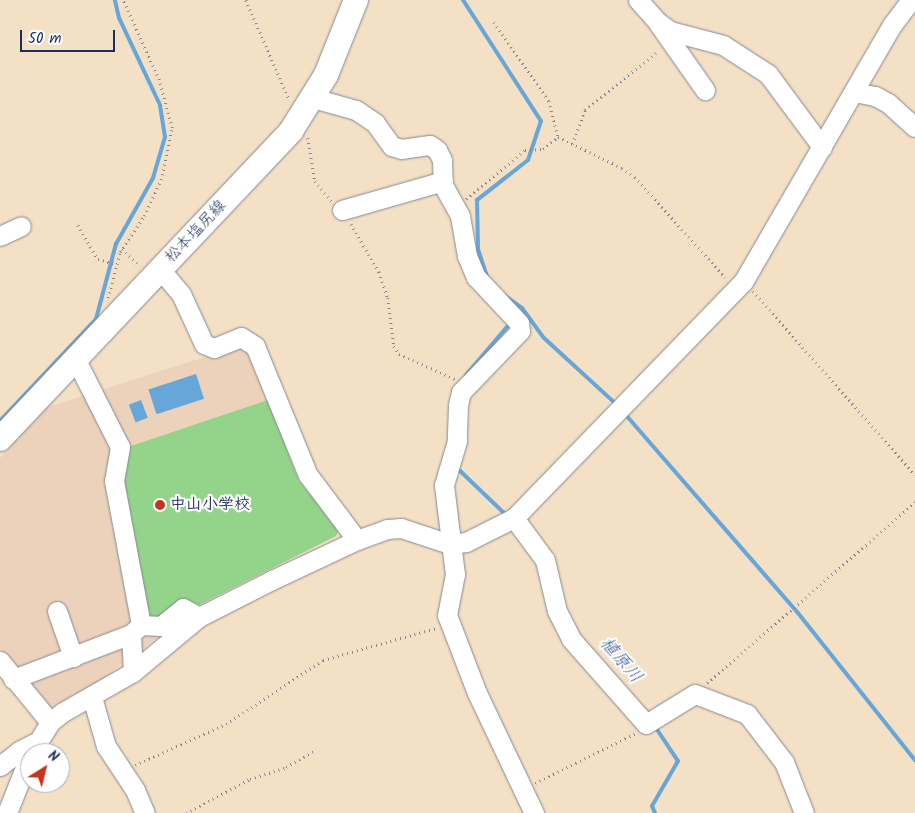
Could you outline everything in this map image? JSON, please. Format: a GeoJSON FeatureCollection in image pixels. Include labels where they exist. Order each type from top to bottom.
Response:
{"type":"FeatureCollection","features":[{"type":"Feature","properties":{"kind":"main road","name":"松本塩尻線"},"geometry":{"type":"LineString","coordinates":[[0,439],[156,272],[264,162],[304,112],[326,75],[356,0]]}},
{"type":"Feature","properties":{"kind":"street"},"geometry":{"type":"LineString","coordinates":[[638,0],[657,22],[669,42],[705,90]]}},
{"type":"Feature","properties":{"kind":"street"},"geometry":{"type":"LineString","coordinates":[[37,743],[50,722],[133,672],[199,617],[357,540],[388,529],[401,528],[450,544],[466,542],[514,518],[743,282],[892,26],[911,0]]}},
{"type":"Feature","properties":{"kind":"street"},"geometry":{"type":"LineString","coordinates":[[657,22],[670,31],[723,45],[768,74],[822,147]]}},
{"type":"Feature","properties":{"kind":"street"},"geometry":{"type":"LineString","coordinates":[[854,92],[875,96],[888,103],[915,127]]}},
{"type":"Feature","properties":{"kind":"street"},"geometry":{"type":"LineString","coordinates":[[304,112],[356,110],[375,123],[392,146],[401,149],[430,145],[437,150],[442,160],[443,181],[456,208],[467,256],[476,276],[519,323],[520,331],[464,388],[458,405],[458,441],[444,485],[455,574],[447,615],[449,625],[534,813]]}},
{"type":"Feature","properties":{"kind":"street"},"geometry":{"type":"LineString","coordinates":[[342,210],[443,181]]}},
{"type":"Feature","properties":{"kind":"street"},"geometry":{"type":"LineString","coordinates":[[0,236],[21,226]]}},
{"type":"Feature","properties":{"kind":"street"},"geometry":{"type":"LineString","coordinates":[[156,272],[180,294],[204,344],[214,348],[240,338],[255,346],[308,475],[357,540]]}},
{"type":"Feature","properties":{"kind":"street"},"geometry":{"type":"LineString","coordinates":[[75,358],[120,447],[114,481],[136,630],[133,672]]}},
{"type":"Feature","properties":{"kind":"street"},"geometry":{"type":"LineString","coordinates":[[514,518],[546,560],[557,611],[571,639],[646,724],[695,694],[747,714],[759,727],[784,762],[804,813]]}},
{"type":"Feature","properties":{"kind":"street"},"geometry":{"type":"LineString","coordinates":[[13,679],[73,657],[136,630],[161,626],[183,608],[199,617]]}},
{"type":"Feature","properties":{"kind":"street"},"geometry":{"type":"LineString","coordinates":[[57,611],[73,657]]}},
{"type":"Feature","properties":{"kind":"street"},"geometry":{"type":"LineString","coordinates":[[0,661],[50,722]]}},
{"type":"Feature","properties":{"kind":"street"},"geometry":{"type":"LineString","coordinates":[[92,697],[106,746],[122,770],[145,813]]}},
{"type":"Feature","properties":{"kind":"street"},"geometry":{"type":"LineString","coordinates":[[0,766],[20,751]]}},
{"type":"Feature","properties":{"kind":"street"},"geometry":{"type":"LineString","coordinates":[[7,813],[20,781]]}},
{"type":"Feature","properties":{"kind":"path"},"geometry":{"type":"LineString","coordinates":[[105,326],[116,264],[122,249],[144,216],[161,180],[172,128],[158,80],[123,0]]}},
{"type":"Feature","properties":{"kind":"path"},"geometry":{"type":"LineString","coordinates":[[246,0],[271,50],[285,96],[304,112],[315,181],[324,194],[342,210],[379,272],[388,298],[394,346],[399,354],[449,374],[464,388]]}},
{"type":"Feature","properties":{"kind":"path"},"geometry":{"type":"LineString","coordinates":[[494,22],[549,101],[558,137],[622,168],[634,177],[726,275],[724,282]]}},
{"type":"Feature","properties":{"kind":"path"},"geometry":{"type":"LineString","coordinates":[[572,144],[585,110],[669,42]]}},
{"type":"Feature","properties":{"kind":"path"},"geometry":{"type":"LineString","coordinates":[[456,208],[525,150],[544,148],[558,137]]}},
{"type":"Feature","properties":{"kind":"path"},"geometry":{"type":"LineString","coordinates":[[78,225],[98,258],[116,264]]}},
{"type":"Feature","properties":{"kind":"path"},"geometry":{"type":"LineString","coordinates":[[122,249],[156,272]]}},
{"type":"Feature","properties":{"kind":"path"},"geometry":{"type":"LineString","coordinates":[[743,282],[771,308],[915,475]]}},
{"type":"Feature","properties":{"kind":"path"},"geometry":{"type":"LineString","coordinates":[[695,694],[915,502]]}},
{"type":"Feature","properties":{"kind":"path"},"geometry":{"type":"LineString","coordinates":[[122,770],[226,724],[323,660],[449,625]]}},
{"type":"Feature","properties":{"kind":"path"},"geometry":{"type":"LineString","coordinates":[[523,789],[636,733],[646,724]]}},
{"type":"Feature","properties":{"kind":"path"},"geometry":{"type":"LineString","coordinates":[[186,813],[250,779],[286,767],[314,751]]}},
{"type":"Feature","properties":{"kind":"shaded area","name":"中山小学校"},"geometry":{"type":"Polygon","coordinates":[[[239,346],[249,351],[299,481],[339,529],[336,536],[199,605],[99,682],[44,711],[8,668],[0,648],[0,458],[45,408],[239,346]]]}},
{"type":"Feature","properties":{"kind":"green space"},"geometry":{"type":"Polygon","coordinates":[[[268,400],[299,481],[339,529],[336,536],[199,605],[185,600],[146,624],[118,480],[125,448],[268,400]]]}},
{"type":"Feature","properties":{"kind":"water"},"geometry":{"type":"Polygon","coordinates":[[[196,374],[204,399],[156,414],[148,389],[196,374]]]}},
{"type":"Feature","properties":{"kind":"water"},"geometry":{"type":"Polygon","coordinates":[[[141,400],[148,418],[136,422],[129,405],[141,400]]]}},
{"type":"Feature","properties":{"kind":"waterway"},"geometry":{"type":"LineString","coordinates":[[0,421],[96,319],[116,244],[153,178],[165,137],[160,105],[119,18],[115,0]]}},
{"type":"Feature","properties":{"kind":"waterway"},"geometry":{"type":"LineString","coordinates":[[463,0],[541,121],[528,160],[477,200],[478,249],[487,277]]}},
{"type":"Feature","properties":{"kind":"waterway"},"geometry":{"type":"LineString","coordinates":[[504,295],[522,308],[544,338],[615,403]]}},
{"type":"Feature","properties":{"kind":"waterway","name":"植原川"},"geometry":{"type":"LineString","coordinates":[[466,375],[512,321]]}},
{"type":"Feature","properties":{"kind":"waterway"},"geometry":{"type":"LineString","coordinates":[[625,414],[798,613],[915,760]]}},
{"type":"Feature","properties":{"kind":"waterway","name":"植原川"},"geometry":{"type":"LineString","coordinates":[[456,467],[505,514]]}},
{"type":"Feature","properties":{"kind":"waterway","name":"植原川"},"geometry":{"type":"LineString","coordinates":[[654,725],[678,761],[652,806],[655,813]]}},
{"type":"Feature","properties":{"kind":"place","name":"中山小学校"},"geometry":{"type":"Point","coordinates":[160,505]}}]}
